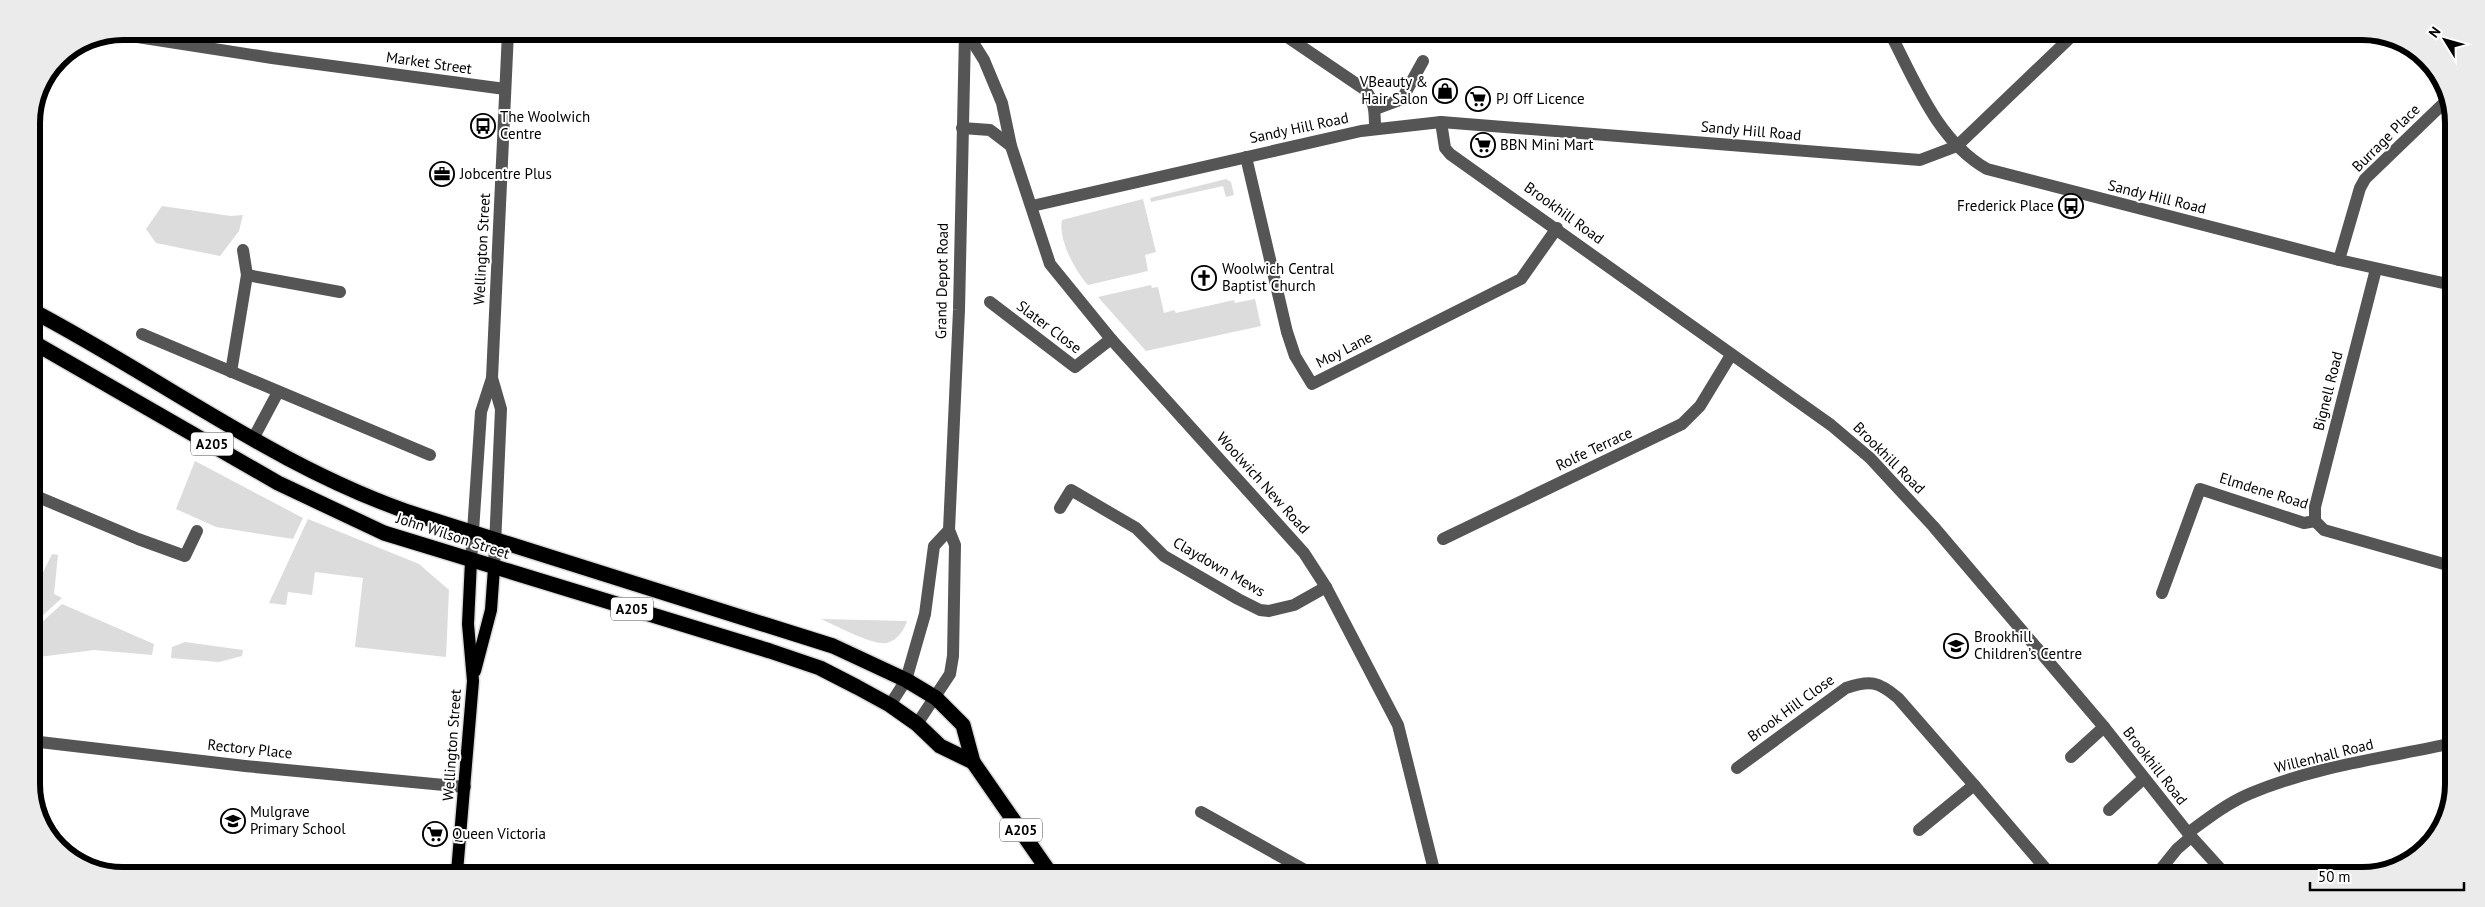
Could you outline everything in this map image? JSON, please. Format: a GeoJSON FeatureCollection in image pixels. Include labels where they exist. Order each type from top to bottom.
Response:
{"type":"FeatureCollection","features":[{"type":"Feature","properties":{"kind":"highway","name":"John Wilson Street"},"geometry":{"type":"LineString","coordinates":[[40,315],[253,438],[308,468],[362,493],[406,511],[834,646],[906,680],[936,698]]}},
{"type":"Feature","properties":{"kind":"highway","name":"John Wilson Street"},"geometry":{"type":"LineString","coordinates":[[40,346],[278,483],[384,533],[494,568],[770,650],[820,668],[890,705]]}},
{"type":"Feature","properties":{"kind":"highway","name":"A205"},"geometry":{"type":"LineString","coordinates":[[936,698],[963,725],[973,762],[1046,867]]}},
{"type":"Feature","properties":{"kind":"highway","name":"A205"},"geometry":{"type":"LineString","coordinates":[[890,705],[917,724],[940,746],[973,762]]}},
{"type":"Feature","properties":{"kind":"main road","name":"Wellington Street"},"geometry":{"type":"LineString","coordinates":[[471,561],[468,624],[473,681]]}},
{"type":"Feature","properties":{"kind":"main road","name":"Wellington Street"},"geometry":{"type":"LineString","coordinates":[[457,867],[473,681],[490,610],[494,568]]}},
{"type":"Feature","properties":{"kind":"street","name":"Market Street"},"geometry":{"type":"LineString","coordinates":[[166,40],[272,58],[505,89]]}},
{"type":"Feature","properties":{"kind":"street","name":"Wellington Street"},"geometry":{"type":"LineString","coordinates":[[471,561],[481,412],[492,378],[508,40]]}},
{"type":"Feature","properties":{"kind":"street","name":"Grand Depot Road"},"geometry":{"type":"LineString","coordinates":[[917,724],[936,698],[950,674],[953,656],[955,545],[949,530],[958,340],[966,40]]}},
{"type":"Feature","properties":{"kind":"street","name":"Woolwich New Road"},"geometry":{"type":"LineString","coordinates":[[971,40],[984,60],[1002,103],[1010,146],[1032,206],[1050,264],[1111,339],[1304,553],[1326,587],[1398,725],[1433,867]]}},
{"type":"Feature","properties":{"kind":"street"},"geometry":{"type":"LineString","coordinates":[[1300,40],[1370,95],[1375,109],[1375,128]]}},
{"type":"Feature","properties":{"kind":"street"},"geometry":{"type":"LineString","coordinates":[[1894,40],[1932,110],[1957,146],[2068,40]]}},
{"type":"Feature","properties":{"kind":"street"},"geometry":{"type":"LineString","coordinates":[[1375,109],[1402,99],[1423,61]]}},
{"type":"Feature","properties":{"kind":"street","name":"Burrage Place"},"geometry":{"type":"LineString","coordinates":[[2338,260],[2360,188],[2365,179],[2443,104]]}},
{"type":"Feature","properties":{"kind":"street","name":"Sandy Hill Road"},"geometry":{"type":"LineString","coordinates":[[1032,206],[1375,128],[1441,122],[1920,160],[1957,146],[1970,160],[1986,169],[2338,260],[2445,284]]}},
{"type":"Feature","properties":{"kind":"street","name":"Brookhill Road"},"geometry":{"type":"LineString","coordinates":[[1441,122],[1446,148],[1450,154],[1557,228],[1731,355],[1831,425],[1870,458],[1933,526],[2104,727],[2143,779],[2218,867]]}},
{"type":"Feature","properties":{"kind":"street"},"geometry":{"type":"LineString","coordinates":[[962,128],[990,130],[1010,146]]}},
{"type":"Feature","properties":{"kind":"street","name":"Moy Lane"},"geometry":{"type":"LineString","coordinates":[[1246,156],[1287,332],[1294,356],[1312,384],[1521,279],[1557,228]]}},
{"type":"Feature","properties":{"kind":"street"},"geometry":{"type":"LineString","coordinates":[[231,372],[247,275],[243,250]]}},
{"type":"Feature","properties":{"kind":"street","name":"Bignell Road"},"geometry":{"type":"LineString","coordinates":[[2315,521],[2315,508],[2376,269]]}},
{"type":"Feature","properties":{"kind":"street"},"geometry":{"type":"LineString","coordinates":[[247,275],[340,292]]}},
{"type":"Feature","properties":{"kind":"street","name":"Slater Close"},"geometry":{"type":"LineString","coordinates":[[990,302],[1075,367],[1111,339]]}},
{"type":"Feature","properties":{"kind":"street"},"geometry":{"type":"LineString","coordinates":[[142,334],[430,455]]}},
{"type":"Feature","properties":{"kind":"street","name":"Rolfe Terrace"},"geometry":{"type":"LineString","coordinates":[[1443,539],[1682,424],[1700,406],[1731,355]]}},
{"type":"Feature","properties":{"kind":"street","name":"Wellington Street"},"geometry":{"type":"LineString","coordinates":[[492,378],[501,409],[494,568]]}},
{"type":"Feature","properties":{"kind":"street"},"geometry":{"type":"LineString","coordinates":[[253,438],[278,392]]}},
{"type":"Feature","properties":{"kind":"street","name":"Elmdene Road"},"geometry":{"type":"LineString","coordinates":[[2162,593],[2200,489],[2304,523],[2315,521],[2324,530],[2445,564]]}},
{"type":"Feature","properties":{"kind":"street","name":"Claydown Mews"},"geometry":{"type":"LineString","coordinates":[[1060,508],[1071,490],[1136,528],[1164,556],[1260,610],[1269,611],[1294,605],[1326,587]]}},
{"type":"Feature","properties":{"kind":"street"},"geometry":{"type":"LineString","coordinates":[[40,497],[138,540],[186,556],[197,531]]}},
{"type":"Feature","properties":{"kind":"street"},"geometry":{"type":"LineString","coordinates":[[890,705],[906,680],[925,614],[934,546],[949,530]]}},
{"type":"Feature","properties":{"kind":"street","name":"Brook Hill Close"},"geometry":{"type":"LineString","coordinates":[[1737,768],[1846,688],[1865,682],[1884,686],[1898,698],[2044,867]]}},
{"type":"Feature","properties":{"kind":"street"},"geometry":{"type":"LineString","coordinates":[[2071,757],[2104,727]]}},
{"type":"Feature","properties":{"kind":"street","name":"Rectory Place"},"geometry":{"type":"LineString","coordinates":[[40,742],[245,766],[465,787]]}},
{"type":"Feature","properties":{"kind":"street","name":"Willenhall Road"},"geometry":{"type":"LineString","coordinates":[[2162,867],[2190,835],[2216,812],[2248,795],[2297,776],[2445,745]]}},
{"type":"Feature","properties":{"kind":"street"},"geometry":{"type":"LineString","coordinates":[[2109,810],[2143,779]]}},
{"type":"Feature","properties":{"kind":"street"},"geometry":{"type":"LineString","coordinates":[[1919,830],[1974,785]]}},
{"type":"Feature","properties":{"kind":"street"},"geometry":{"type":"LineString","coordinates":[[1201,812],[1299,867]]}},
{"type":"Feature","properties":{"kind":"shaded area"},"geometry":{"type":"Polygon","coordinates":[[[1226,179],[1231,182],[1234,195],[1226,197],[1223,186],[1151,202],[1150,198],[1226,179]]]}},
{"type":"Feature","properties":{"kind":"shaded area"},"geometry":{"type":"Polygon","coordinates":[[[1143,199],[1156,252],[1145,255],[1148,271],[1088,285],[1078,272],[1065,245],[1061,228],[1062,220],[1143,199]]]}},
{"type":"Feature","properties":{"kind":"shaded area"},"geometry":{"type":"Polygon","coordinates":[[[162,206],[231,216],[243,215],[239,231],[220,256],[156,243],[146,229],[162,206]]]}},
{"type":"Feature","properties":{"kind":"shaded area"},"geometry":{"type":"Polygon","coordinates":[[[1151,285],[1152,288],[1158,287],[1164,313],[1174,310],[1176,313],[1234,300],[1235,303],[1255,299],[1261,326],[1146,351],[1098,297],[1151,285]]]}},
{"type":"Feature","properties":{"kind":"shaded area"},"geometry":{"type":"Polygon","coordinates":[[[195,461],[303,518],[293,539],[216,527],[176,509],[195,461]]]}},
{"type":"Feature","properties":{"kind":"shaded area"},"geometry":{"type":"Polygon","coordinates":[[[308,519],[419,564],[449,590],[446,657],[355,647],[363,578],[315,572],[312,595],[288,592],[286,605],[269,603],[308,519]]]}},
{"type":"Feature","properties":{"kind":"shaded area"},"geometry":{"type":"Polygon","coordinates":[[[52,554],[58,555],[54,594],[62,598],[40,618],[40,579],[52,554]]]}},
{"type":"Feature","properties":{"kind":"shaded area"},"geometry":{"type":"Polygon","coordinates":[[[62,604],[154,644],[152,655],[94,650],[40,657],[40,624],[62,604]]]}},
{"type":"Feature","properties":{"kind":"shaded area"},"geometry":{"type":"Polygon","coordinates":[[[821,619],[907,621],[897,637],[891,642],[881,643],[844,630],[821,619]]]}},
{"type":"Feature","properties":{"kind":"shaded area"},"geometry":{"type":"Polygon","coordinates":[[[185,642],[243,650],[242,656],[219,662],[171,658],[172,647],[185,642]]]}},
{"type":"Feature","properties":{"kind":"place","name":"VBeauty & Hair Salon"},"geometry":{"type":"Point","coordinates":[1445,91]}},
{"type":"Feature","properties":{"kind":"place","name":"PJ Off Licence"},"geometry":{"type":"Point","coordinates":[1478,99]}},
{"type":"Feature","properties":{"kind":"place","name":"The Woolwich Centre"},"geometry":{"type":"Point","coordinates":[483,126]}},
{"type":"Feature","properties":{"kind":"place","name":"BBN Mini Mart"},"geometry":{"type":"Point","coordinates":[1483,145]}},
{"type":"Feature","properties":{"kind":"place","name":"Jobcentre Plus"},"geometry":{"type":"Point","coordinates":[442,174]}},
{"type":"Feature","properties":{"kind":"place","name":"Frederick Place"},"geometry":{"type":"Point","coordinates":[2071,206]}},
{"type":"Feature","properties":{"kind":"place","name":"Woolwich Central Baptist Church"},"geometry":{"type":"Point","coordinates":[1204,278]}},
{"type":"Feature","properties":{"kind":"place","name":"Brookhill Children’s Centre"},"geometry":{"type":"Point","coordinates":[1956,646]}},
{"type":"Feature","properties":{"kind":"place","name":"Mulgrave Primary School"},"geometry":{"type":"Point","coordinates":[233,821]}},
{"type":"Feature","properties":{"kind":"place","name":"Queen Victoria"},"geometry":{"type":"Point","coordinates":[435,834]}}]}
